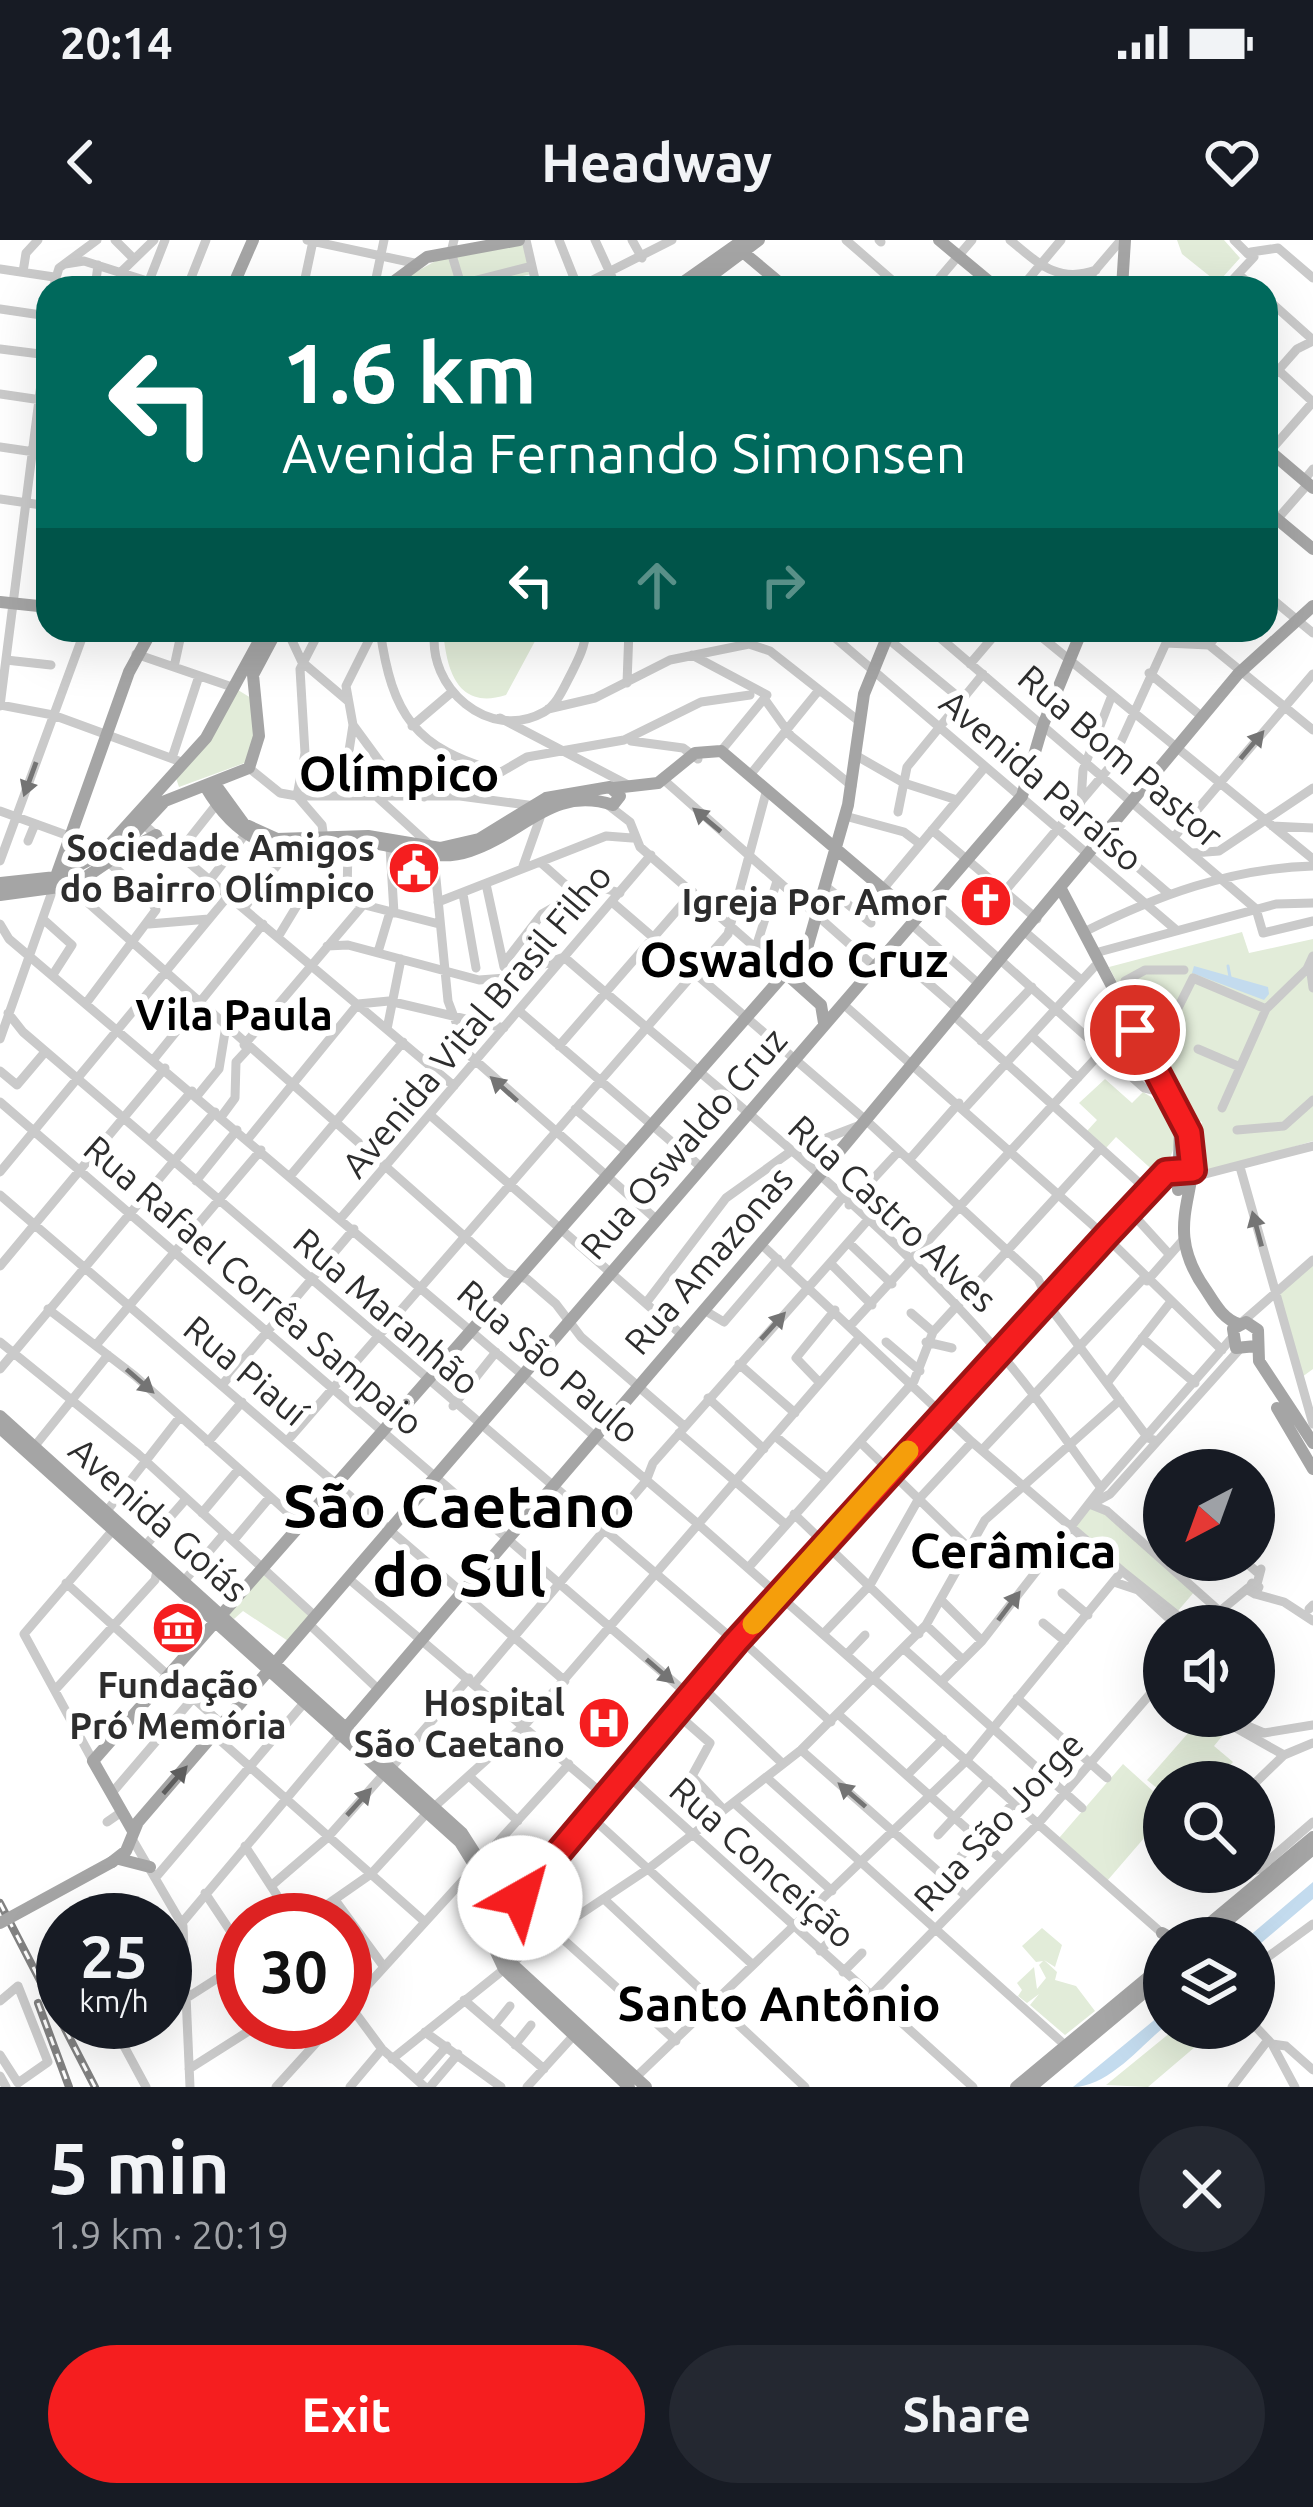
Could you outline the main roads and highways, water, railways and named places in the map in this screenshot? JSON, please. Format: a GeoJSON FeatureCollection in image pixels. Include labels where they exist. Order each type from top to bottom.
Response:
{"type":"FeatureCollection","features":[{"type":"Feature","properties":{"kind":"main road"},"geometry":{"type":"LineString","coordinates":[[234,276],[242,240]]}},
{"type":"Feature","properties":{"kind":"main road"},"geometry":{"type":"LineString","coordinates":[[237,276],[253,240]]}},
{"type":"Feature","properties":{"kind":"main road"},"geometry":{"type":"LineString","coordinates":[[399,276],[414,263],[453,246],[522,240]]}},
{"type":"Feature","properties":{"kind":"main road"},"geometry":{"type":"LineString","coordinates":[[714,276],[736,246],[759,240]]}},
{"type":"Feature","properties":{"kind":"main road"},"geometry":{"type":"LineString","coordinates":[[939,240],[982,276]]}},
{"type":"Feature","properties":{"kind":"main road"},"geometry":{"type":"LineString","coordinates":[[1122,276],[1123,240]]}},
{"type":"Feature","properties":{"kind":"main road"},"geometry":{"type":"LineString","coordinates":[[736,246],[764,276]]}},
{"type":"Feature","properties":{"kind":"main road"},"geometry":{"type":"LineString","coordinates":[[1278,456],[1310,480]]}},
{"type":"Feature","properties":{"kind":"main road"},"geometry":{"type":"LineString","coordinates":[[1278,520],[1313,549]]}},
{"type":"Feature","properties":{"kind":"main road"},"geometry":{"type":"LineString","coordinates":[[6,603],[36,607]]}},
{"type":"Feature","properties":{"kind":"main road","name":"Rua Amazonas"},"geometry":{"type":"LineString","coordinates":[[1278,641],[1313,607]]}},
{"type":"Feature","properties":{"kind":"main road"},"geometry":{"type":"LineString","coordinates":[[52,890],[106,734],[144,642]]}},
{"type":"Feature","properties":{"kind":"main road"},"geometry":{"type":"LineString","coordinates":[[0,883],[52,890],[95,859],[172,776],[178,761],[210,732],[258,642]]}},
{"type":"Feature","properties":{"kind":"main road"},"geometry":{"type":"LineString","coordinates":[[110,861],[161,803],[249,768],[260,736],[254,670],[270,642]]}},
{"type":"Feature","properties":{"kind":"main road"},"geometry":{"type":"LineString","coordinates":[[797,983],[845,816],[860,722],[885,642]]}},
{"type":"Feature","properties":{"kind":"main road","name":"Rua Oswaldo Cruz"},"geometry":{"type":"LineString","coordinates":[[121,1832],[219,1730],[1020,797],[1042,725],[1077,642]]}},
{"type":"Feature","properties":{"kind":"main road","name":"Rua Amazonas"},"geometry":{"type":"LineString","coordinates":[[343,1732],[1060,892],[1202,716],[1242,671],[1276,642]]}},
{"type":"Feature","properties":{"kind":"main road"},"geometry":{"type":"LineString","coordinates":[[232,687],[253,693]]}},
{"type":"Feature","properties":{"kind":"main road"},"geometry":{"type":"LineString","coordinates":[[210,785],[216,805],[247,832],[291,847],[348,843],[435,852],[483,847],[531,814],[570,801],[667,783],[696,756],[721,751],[883,889],[913,921]]}},
{"type":"Feature","properties":{"kind":"main road"},"geometry":{"type":"LineString","coordinates":[[172,776],[173,786],[182,792]]}},
{"type":"Feature","properties":{"kind":"main road"},"geometry":{"type":"LineString","coordinates":[[612,796],[630,786],[667,783]]}},
{"type":"Feature","properties":{"kind":"main road"},"geometry":{"type":"LineString","coordinates":[[210,785],[247,832]]}},
{"type":"Feature","properties":{"kind":"main road"},"geometry":{"type":"LineString","coordinates":[[0,895],[70,886],[156,835]]}},
{"type":"Feature","properties":{"kind":"main road"},"geometry":{"type":"LineString","coordinates":[[291,847],[368,836],[435,852]]}},
{"type":"Feature","properties":{"kind":"main road"},"geometry":{"type":"LineString","coordinates":[[1060,892],[1110,983],[1182,1134],[1185,1169],[1177,1246],[1226,1317],[1237,1342],[1306,1434],[1313,1469]]}},
{"type":"Feature","properties":{"kind":"main road"},"geometry":{"type":"LineString","coordinates":[[1060,892],[1180,1116],[1185,1169]]}},
{"type":"Feature","properties":{"kind":"main road"},"geometry":{"type":"LineString","coordinates":[[151,1868],[132,1858],[93,1761],[338,1484],[424,1379],[520,1277],[743,1015],[783,972],[793,969],[802,953]]}},
{"type":"Feature","properties":{"kind":"main road"},"geometry":{"type":"LineString","coordinates":[[783,972],[821,1005],[824,1024]]}},
{"type":"Feature","properties":{"kind":"main road"},"geometry":{"type":"LineString","coordinates":[[1180,1116],[1195,1127]]}},
{"type":"Feature","properties":{"kind":"main road"},"geometry":{"type":"LineString","coordinates":[[1237,1342],[1258,1330]]}},
{"type":"Feature","properties":{"kind":"main road","name":"Avenida Goiás"},"geometry":{"type":"LineString","coordinates":[[0,1416],[184,1581],[218,1619]]}},
{"type":"Feature","properties":{"kind":"main road","name":"Avenida Goiás"},"geometry":{"type":"LineString","coordinates":[[0,1428],[431,1810],[510,1902],[504,1945],[507,1966],[577,2031]]}},
{"type":"Feature","properties":{"kind":"main road","name":"Avenida Goiás"},"geometry":{"type":"LineString","coordinates":[[272,1668],[304,1703],[343,1732]]}},
{"type":"Feature","properties":{"kind":"main road"},"geometry":{"type":"LineString","coordinates":[[0,1920],[121,1832]]}},
{"type":"Feature","properties":{"kind":"main road"},"geometry":{"type":"LineString","coordinates":[[1275,1858],[1313,1837]]}},
{"type":"Feature","properties":{"kind":"main road"},"geometry":{"type":"LineString","coordinates":[[1225,1917],[1313,1849]]}},
{"type":"Feature","properties":{"kind":"main road"},"geometry":{"type":"LineString","coordinates":[[1030,2087],[1143,1987]]}},
{"type":"Feature","properties":{"kind":"main road"},"geometry":{"type":"LineString","coordinates":[[1016,2087],[1143,1993]]}},
{"type":"Feature","properties":{"kind":"main road"},"geometry":{"type":"LineString","coordinates":[[577,2031],[600,2060],[633,2085]]}},
{"type":"Feature","properties":{"kind":"main road"},"geometry":{"type":"LineString","coordinates":[[577,2031],[633,2085]]}},
{"type":"Feature","properties":{"kind":"water"},"geometry":{"type":"Polygon","coordinates":[[[1194,966],[1268,987],[1269,994],[1264,1000],[1192,973],[1194,966]]]}},
{"type":"Feature","properties":{"kind":"water"},"geometry":{"type":"Polygon","coordinates":[[[1313,1882],[1313,1899],[1275,1931],[1272,1917],[1313,1882]]]}},
{"type":"Feature","properties":{"kind":"water"},"geometry":{"type":"Polygon","coordinates":[[[1143,2029],[1143,2046],[1122,2065],[1098,2081],[1073,2087],[1143,2029]]]}},
{"type":"Feature","properties":{"kind":"waterway"},"geometry":{"type":"LineString","coordinates":[[1228,966],[1230,977]]}},
{"type":"Feature","properties":{"kind":"railway"},"geometry":{"type":"LineString","coordinates":[[0,1903],[95,2087]]}},
{"type":"Feature","properties":{"kind":"railway"},"geometry":{"type":"LineString","coordinates":[[55,2049],[69,2087]]}},
{"type":"Feature","properties":{"kind":"place","name":"Sociedade Amigos do Bairro Olímpico"},"geometry":{"type":"Point","coordinates":[414,868]}},
{"type":"Feature","properties":{"kind":"place","name":"Igreja Por Amor"},"geometry":{"type":"Point","coordinates":[986,901]}},
{"type":"Feature","properties":{"kind":"place","name":"Fundação Pró Memória"},"geometry":{"type":"Point","coordinates":[178,1628]}},
{"type":"Feature","properties":{"kind":"place","name":"Hospital São Caetano"},"geometry":{"type":"Point","coordinates":[604,1723]}},
{"type":"Feature","properties":{"kind":"district","name":"Olímpico"},"geometry":{"type":"Point","coordinates":[399,773]}},
{"type":"Feature","properties":{"kind":"district","name":"Oswaldo Cruz"},"geometry":{"type":"Point","coordinates":[794,959]}},
{"type":"Feature","properties":{"kind":"district","name":"Vila Paula"},"geometry":{"type":"Point","coordinates":[234,1014]}},
{"type":"Feature","properties":{"kind":"district","name":"São Caetano do Sul"},"geometry":{"type":"Point","coordinates":[459,1538]}},
{"type":"Feature","properties":{"kind":"district","name":"Cerâmica"},"geometry":{"type":"Point","coordinates":[1013,1550]}},
{"type":"Feature","properties":{"kind":"district","name":"Santo Antônio"},"geometry":{"type":"Point","coordinates":[779,2003]}}]}
